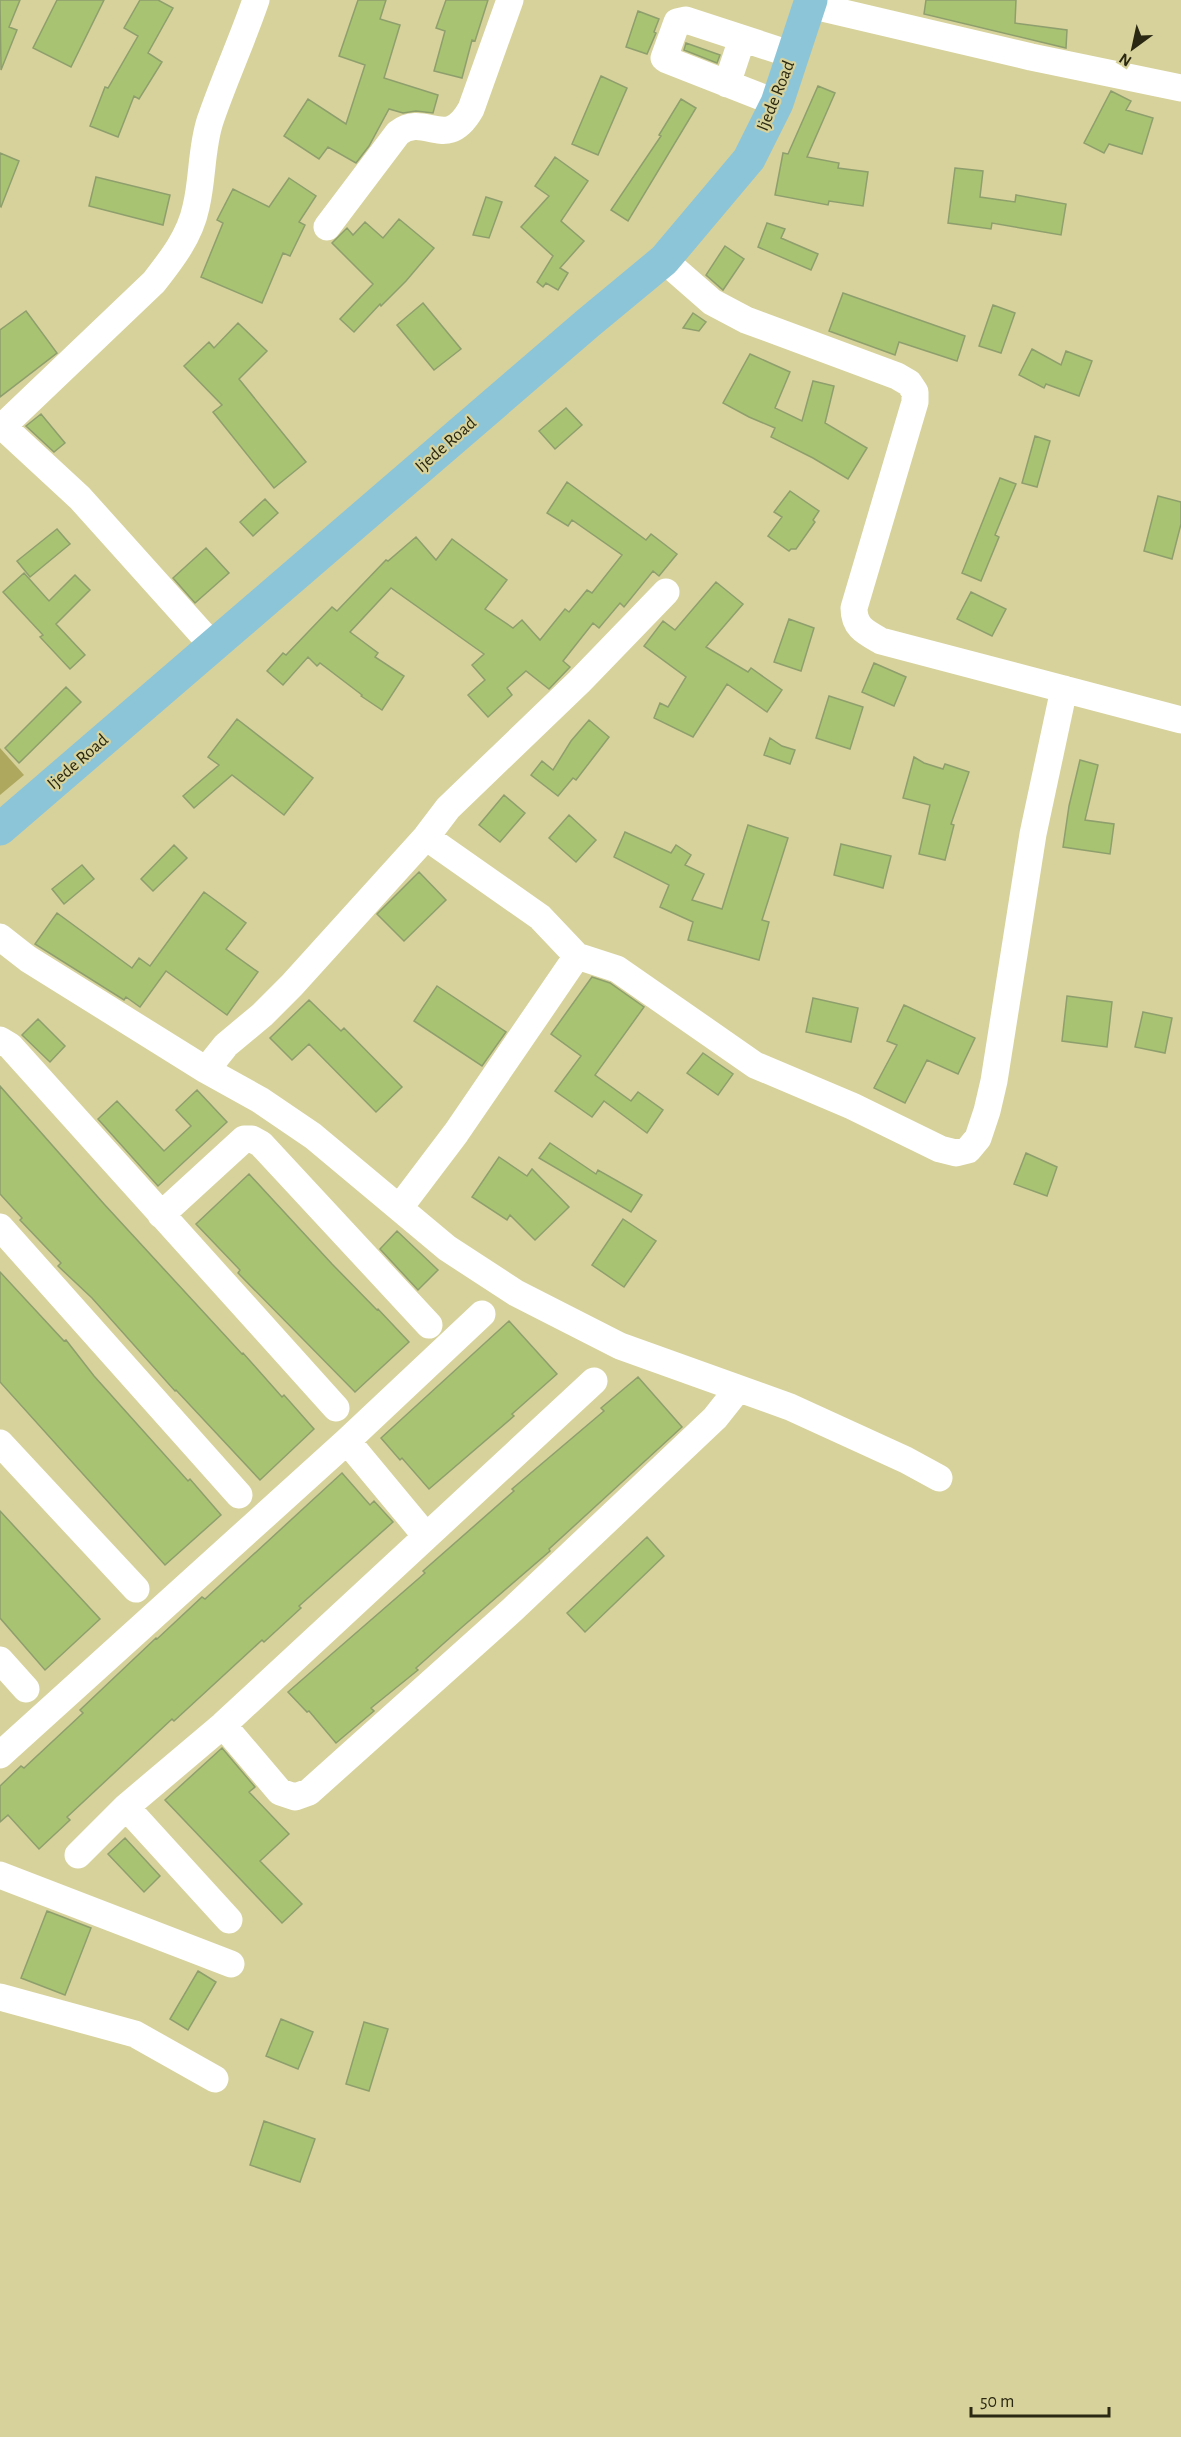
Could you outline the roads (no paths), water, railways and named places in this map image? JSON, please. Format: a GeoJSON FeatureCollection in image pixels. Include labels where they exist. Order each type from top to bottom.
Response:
{"type":"FeatureCollection","features":[{"type":"Feature","properties":{"kind":"main road","name":"Ijede Road"},"geometry":{"type":"LineString","coordinates":[[0,829],[664,260],[749,159],[777,103],[811,3]]}},
{"type":"Feature","properties":{"kind":"street"},"geometry":{"type":"LineString","coordinates":[[212,645],[80,498],[41,460],[1,426],[154,282],[173,258],[187,234],[196,207],[210,122],[256,0]]}},
{"type":"Feature","properties":{"kind":"street"},"geometry":{"type":"LineString","coordinates":[[327,227],[398,133],[406,126],[416,125],[436,131],[452,130],[463,122],[471,109],[510,0]]}},
{"type":"Feature","properties":{"kind":"street"},"geometry":{"type":"LineString","coordinates":[[811,3],[997,49],[1181,88]]}},
{"type":"Feature","properties":{"kind":"street"},"geometry":{"type":"LineString","coordinates":[[777,103],[671,63],[664,58],[677,21],[682,20],[793,55]]}},
{"type":"Feature","properties":{"kind":"street"},"geometry":{"type":"LineString","coordinates":[[728,84],[742,39]]}},
{"type":"Feature","properties":{"kind":"street"},"geometry":{"type":"LineString","coordinates":[[664,260],[712,302],[746,320],[897,376],[909,383],[915,392],[915,402],[854,608],[854,620],[863,631],[881,641],[1181,720]]}},
{"type":"Feature","properties":{"kind":"street"},"geometry":{"type":"LineString","coordinates":[[206,1070],[226,1046],[292,985],[426,837],[448,808],[579,682],[666,592]]}},
{"type":"Feature","properties":{"kind":"street"},"geometry":{"type":"LineString","coordinates":[[426,837],[540,917],[578,956],[617,969],[755,1065],[852,1106],[940,1149],[956,1153],[968,1150],[978,1138],[994,1081],[1033,834],[1064,689]]}},
{"type":"Feature","properties":{"kind":"street"},"geometry":{"type":"LineString","coordinates":[[0,937],[28,959],[206,1070],[260,1100],[313,1136],[447,1248],[516,1293],[620,1346],[790,1407],[906,1460],[939,1478]]}},
{"type":"Feature","properties":{"kind":"street"},"geometry":{"type":"LineString","coordinates":[[400,1207],[456,1133],[578,956]]}},
{"type":"Feature","properties":{"kind":"street"},"geometry":{"type":"LineString","coordinates":[[0,1040],[10,1046],[336,1408]]}},
{"type":"Feature","properties":{"kind":"street"},"geometry":{"type":"LineString","coordinates":[[161,1215],[244,1139],[252,1140],[261,1144],[429,1325]]}},
{"type":"Feature","properties":{"kind":"street"},"geometry":{"type":"LineString","coordinates":[[0,1227],[239,1495]]}},
{"type":"Feature","properties":{"kind":"street"},"geometry":{"type":"LineString","coordinates":[[0,1755],[347,1441],[482,1314]]}},
{"type":"Feature","properties":{"kind":"street"},"geometry":{"type":"LineString","coordinates":[[78,1855],[126,1807],[223,1725],[594,1381]]}},
{"type":"Feature","properties":{"kind":"street"},"geometry":{"type":"LineString","coordinates":[[223,1725],[280,1792],[295,1797],[309,1792],[512,1610],[715,1418],[738,1389]]}},
{"type":"Feature","properties":{"kind":"street"},"geometry":{"type":"LineString","coordinates":[[347,1441],[426,1536]]}},
{"type":"Feature","properties":{"kind":"street"},"geometry":{"type":"LineString","coordinates":[[0,1443],[136,1589]]}},
{"type":"Feature","properties":{"kind":"street"},"geometry":{"type":"LineString","coordinates":[[0,1660],[26,1689]]}},
{"type":"Feature","properties":{"kind":"street"},"geometry":{"type":"LineString","coordinates":[[126,1807],[229,1920]]}},
{"type":"Feature","properties":{"kind":"street"},"geometry":{"type":"LineString","coordinates":[[0,1875],[231,1964]]}},
{"type":"Feature","properties":{"kind":"street"},"geometry":{"type":"LineString","coordinates":[[0,1997],[135,2034],[215,2079]]}}]}
